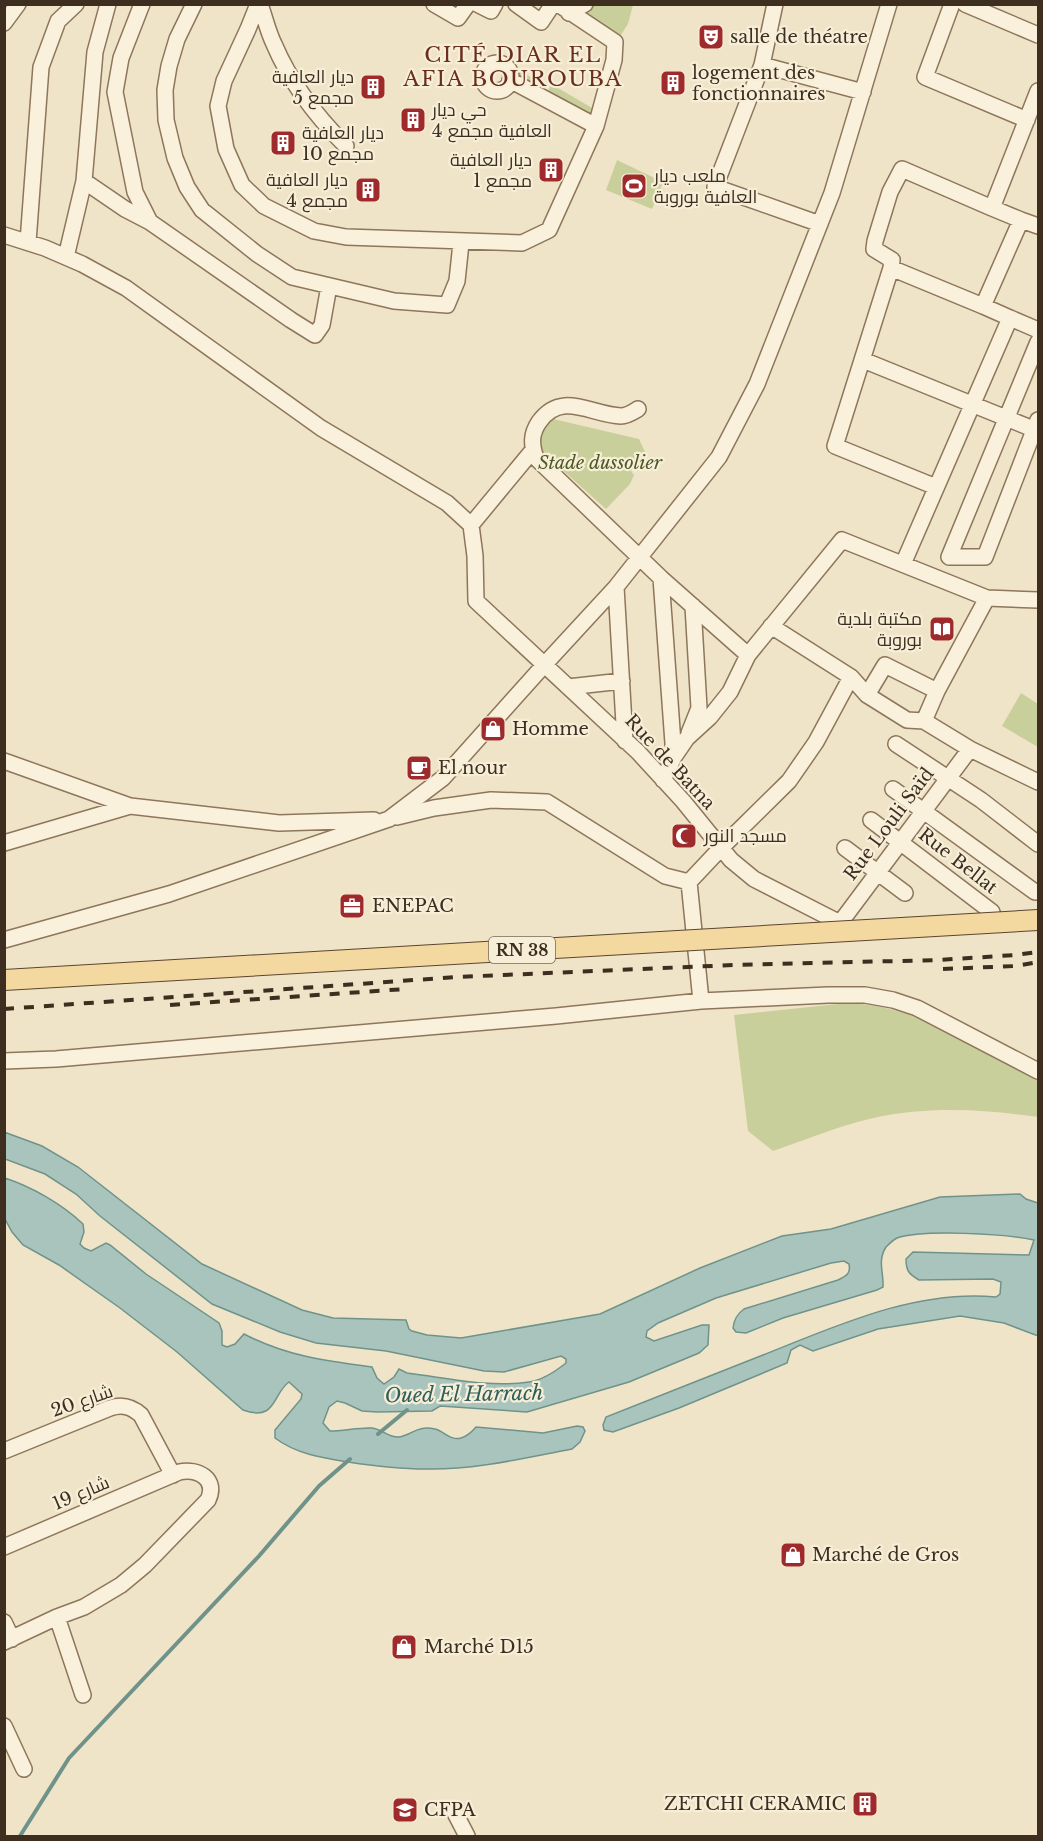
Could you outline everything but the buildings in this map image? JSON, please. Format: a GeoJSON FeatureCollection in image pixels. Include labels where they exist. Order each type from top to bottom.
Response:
{"type":"FeatureCollection","features":[{"type":"Feature","properties":{"kind":"main road","name":"RN 38"},"geometry":{"type":"LineString","coordinates":[[4,980],[1038,920]]}},
{"type":"Feature","properties":{"kind":"street"},"geometry":{"type":"LineString","coordinates":[[4,23],[18,4]]}},
{"type":"Feature","properties":{"kind":"street"},"geometry":{"type":"LineString","coordinates":[[28,242],[40,67],[58,21],[76,4]]}},
{"type":"Feature","properties":{"kind":"street"},"geometry":{"type":"LineString","coordinates":[[66,257],[84,181],[95,52],[108,4]]}},
{"type":"Feature","properties":{"kind":"street"},"geometry":{"type":"LineString","coordinates":[[142,4],[121,58],[115,92],[135,192],[150,222]]}},
{"type":"Feature","properties":{"kind":"street"},"geometry":{"type":"LineString","coordinates":[[194,4],[177,39],[165,90],[166,120],[176,158],[187,187],[202,210],[257,254],[292,277],[394,301],[447,305],[457,281],[461,243]]}},
{"type":"Feature","properties":{"kind":"street"},"geometry":{"type":"LineString","coordinates":[[259,4],[274,44],[296,84],[325,125],[346,146]]}},
{"type":"Feature","properties":{"kind":"street"},"geometry":{"type":"LineString","coordinates":[[259,4],[224,81],[218,106],[226,148],[242,185],[264,206],[314,231],[346,237],[461,243],[522,243],[549,230],[596,126],[614,60],[615,42],[564,9]]}},
{"type":"Feature","properties":{"kind":"street"},"geometry":{"type":"LineString","coordinates":[[434,4],[458,18],[468,4]]}},
{"type":"Feature","properties":{"kind":"street"},"geometry":{"type":"LineString","coordinates":[[477,4],[491,11],[495,4]]}},
{"type":"Feature","properties":{"kind":"street"},"geometry":{"type":"LineString","coordinates":[[516,4],[541,22],[553,4]]}},
{"type":"Feature","properties":{"kind":"street"},"geometry":{"type":"LineString","coordinates":[[564,9],[585,4]]}},
{"type":"Feature","properties":{"kind":"street"},"geometry":{"type":"LineString","coordinates":[[775,4],[762,65],[715,187],[820,224]]}},
{"type":"Feature","properties":{"kind":"street"},"geometry":{"type":"LineString","coordinates":[[4,761],[130,806],[279,823],[389,819],[443,778],[616,587],[718,457],[757,384],[832,193],[889,4]]}},
{"type":"Feature","properties":{"kind":"street"},"geometry":{"type":"LineString","coordinates":[[952,4],[925,77],[1027,120]]}},
{"type":"Feature","properties":{"kind":"street"},"geometry":{"type":"LineString","coordinates":[[965,4],[998,11],[1038,35]]}},
{"type":"Feature","properties":{"kind":"street"},"geometry":{"type":"LineString","coordinates":[[762,65],[863,92]]}},
{"type":"Feature","properties":{"kind":"street"},"geometry":{"type":"LineString","coordinates":[[510,80],[596,126]]}},
{"type":"Feature","properties":{"kind":"street"},"geometry":{"type":"LineString","coordinates":[[992,208],[1038,91]]}},
{"type":"Feature","properties":{"kind":"street"},"geometry":{"type":"LineString","coordinates":[[936,487],[835,446],[891,268],[892,260],[874,249],[890,192],[902,169],[1038,226]]}},
{"type":"Feature","properties":{"kind":"street"},"geometry":{"type":"LineString","coordinates":[[84,181],[125,209],[150,222],[315,335],[322,325],[329,286]]}},
{"type":"Feature","properties":{"kind":"street"},"geometry":{"type":"LineString","coordinates":[[983,306],[1021,220]]}},
{"type":"Feature","properties":{"kind":"street"},"geometry":{"type":"LineString","coordinates":[[4,235],[66,257],[126,288],[321,428],[447,503],[471,525],[533,450]]}},
{"type":"Feature","properties":{"kind":"street"},"geometry":{"type":"LineString","coordinates":[[891,268],[1038,330]]}},
{"type":"Feature","properties":{"kind":"street"},"geometry":{"type":"LineString","coordinates":[[903,564],[1010,318]]}},
{"type":"Feature","properties":{"kind":"street"},"geometry":{"type":"LineString","coordinates":[[863,360],[1006,418],[1037,427],[985,557],[949,557],[1006,418],[1038,342]]}},
{"type":"Feature","properties":{"kind":"street"},"geometry":{"type":"LineString","coordinates":[[638,409],[624,417],[564,405],[554,408],[532,432],[536,458],[661,578],[748,655]]}},
{"type":"Feature","properties":{"kind":"street","name":"Rue de Batna"},"geometry":{"type":"LineString","coordinates":[[471,525],[475,556],[476,601],[510,634],[545,663],[625,741],[663,780],[731,860],[754,879],[840,923]]}},
{"type":"Feature","properties":{"kind":"street"},"geometry":{"type":"LineString","coordinates":[[687,738],[710,717],[730,692],[748,655],[842,540],[987,598],[1038,600]]}},
{"type":"Feature","properties":{"kind":"street"},"geometry":{"type":"LineString","coordinates":[[661,578],[674,757]]}},
{"type":"Feature","properties":{"kind":"street"},"geometry":{"type":"LineString","coordinates":[[616,587],[625,741]]}},
{"type":"Feature","properties":{"kind":"street"},"geometry":{"type":"LineString","coordinates":[[924,721],[937,691],[987,598]]}},
{"type":"Feature","properties":{"kind":"street"},"geometry":{"type":"LineString","coordinates":[[663,780],[674,757],[687,738],[699,708],[693,606]]}},
{"type":"Feature","properties":{"kind":"street"},"geometry":{"type":"LineString","coordinates":[[771,626],[851,676],[867,695],[907,720],[924,721],[970,749],[1038,782]]}},
{"type":"Feature","properties":{"kind":"street"},"geometry":{"type":"LineString","coordinates":[[867,695],[885,665],[937,691]]}},
{"type":"Feature","properties":{"kind":"street"},"geometry":{"type":"LineString","coordinates":[[701,1001],[689,882],[789,781],[816,742],[851,676]]}},
{"type":"Feature","properties":{"kind":"street"},"geometry":{"type":"LineString","coordinates":[[568,687],[622,681]]}},
{"type":"Feature","properties":{"kind":"street"},"geometry":{"type":"LineString","coordinates":[[896,744],[981,800],[1038,844]]}},
{"type":"Feature","properties":{"kind":"street","name":"Rue Louli Saïd"},"geometry":{"type":"LineString","coordinates":[[840,923],[970,749]]}},
{"type":"Feature","properties":{"kind":"street"},"geometry":{"type":"LineString","coordinates":[[893,789],[1035,892]]}},
{"type":"Feature","properties":{"kind":"street"},"geometry":{"type":"LineString","coordinates":[[4,940],[169,894],[389,819],[434,807],[491,800],[547,802],[665,876],[689,882]]}},
{"type":"Feature","properties":{"kind":"street"},"geometry":{"type":"LineString","coordinates":[[4,843],[130,806]]}},
{"type":"Feature","properties":{"kind":"street","name":"Rue Bellat"},"geometry":{"type":"LineString","coordinates":[[871,820],[992,912]]}},
{"type":"Feature","properties":{"kind":"street"},"geometry":{"type":"LineString","coordinates":[[845,848],[905,893]]}},
{"type":"Feature","properties":{"kind":"street"},"geometry":{"type":"LineString","coordinates":[[4,1061],[80,1057],[556,1016],[701,1001],[865,995],[893,1000],[942,1019],[1038,1071]]}},
{"type":"Feature","properties":{"kind":"street","name":"شارع 20"},"geometry":{"type":"LineString","coordinates":[[4,1451],[110,1408],[123,1405],[141,1415],[173,1474]]}},
{"type":"Feature","properties":{"kind":"street"},"geometry":{"type":"LineString","coordinates":[[4,1622],[8,1640],[84,1607],[121,1585],[145,1565],[208,1500],[211,1488],[206,1477],[190,1470],[173,1474]]}},
{"type":"Feature","properties":{"kind":"street","name":"شارع 19"},"geometry":{"type":"LineString","coordinates":[[4,1546],[173,1474]]}},
{"type":"Feature","properties":{"kind":"street"},"geometry":{"type":"LineString","coordinates":[[57,1617],[83,1695]]}},
{"type":"Feature","properties":{"kind":"street"},"geometry":{"type":"LineString","coordinates":[[4,1726],[24,1769]]}},
{"type":"Feature","properties":{"kind":"street"},"geometry":{"type":"LineString","coordinates":[[454,1811],[466,1836]]}},
{"type":"Feature","properties":{"kind":"green space"},"geometry":{"type":"Polygon","coordinates":[[[590,5],[633,5],[628,24],[619,38],[578,12],[590,5]]]}},
{"type":"Feature","properties":{"kind":"green space"},"geometry":{"type":"Polygon","coordinates":[[[498,59],[542,84],[538,90],[517,78],[519,73],[496,61],[485,67],[479,79],[475,78],[487,63],[498,59]]]}},
{"type":"Feature","properties":{"kind":"green space"},"geometry":{"type":"Polygon","coordinates":[[[551,84],[594,109],[592,114],[587,116],[547,94],[551,84]]]}},
{"type":"Feature","properties":{"kind":"green space","name":"ملعب ديار العافية بوروبة"},"geometry":{"type":"Polygon","coordinates":[[[617,160],[663,182],[652,209],[606,190],[617,160]]]}},
{"type":"Feature","properties":{"kind":"green space","name":"Stade dussolier"},"geometry":{"type":"Polygon","coordinates":[[[549,418],[639,439],[646,454],[631,471],[634,475],[630,484],[606,509],[539,449],[539,433],[549,418]]]}},
{"type":"Feature","properties":{"kind":"green space"},"geometry":{"type":"Polygon","coordinates":[[[1021,693],[1038,704],[1038,747],[1002,726],[1021,693]]]}},
{"type":"Feature","properties":{"kind":"green space"},"geometry":{"type":"Polygon","coordinates":[[[847,1003],[898,1011],[922,1019],[970,1041],[1038,1078],[1038,1117],[954,1110],[911,1112],[857,1122],[773,1151],[748,1131],[734,1015],[847,1003]]]}},
{"type":"Feature","properties":{"kind":"water","name":"Oued El Harrach"},"geometry":{"type":"Polygon","coordinates":[[[4,1132],[42,1146],[78,1167],[202,1264],[302,1310],[333,1318],[406,1320],[412,1331],[427,1335],[461,1338],[600,1314],[700,1268],[782,1236],[831,1229],[940,1197],[1020,1194],[1038,1203],[1038,1336],[1004,1323],[960,1316],[878,1329],[813,1351],[800,1345],[791,1350],[787,1363],[679,1408],[613,1432],[604,1430],[606,1417],[877,1312],[936,1299],[966,1296],[996,1297],[1000,1294],[1001,1282],[993,1279],[919,1280],[907,1269],[906,1259],[913,1252],[1029,1255],[1034,1240],[965,1233],[909,1235],[897,1238],[883,1252],[881,1262],[883,1287],[877,1290],[783,1318],[746,1333],[736,1332],[733,1328],[736,1317],[744,1309],[843,1277],[849,1272],[849,1264],[844,1261],[716,1298],[658,1323],[647,1331],[646,1337],[654,1341],[702,1325],[709,1325],[708,1345],[699,1353],[629,1382],[527,1412],[440,1406],[432,1411],[377,1412],[362,1411],[337,1401],[329,1407],[323,1423],[330,1431],[372,1428],[399,1437],[419,1429],[429,1428],[457,1439],[467,1435],[476,1427],[543,1433],[577,1426],[583,1427],[585,1431],[580,1442],[572,1449],[499,1463],[444,1469],[387,1467],[329,1459],[301,1452],[275,1438],[275,1430],[301,1399],[302,1394],[289,1382],[268,1410],[254,1413],[243,1410],[177,1352],[120,1308],[59,1265],[23,1245],[5,1219],[5,1178],[46,1197],[83,1224],[84,1232],[80,1244],[84,1248],[91,1251],[106,1243],[110,1245],[146,1274],[219,1323],[222,1331],[222,1345],[227,1347],[235,1344],[244,1334],[291,1353],[372,1367],[377,1378],[384,1384],[394,1377],[399,1369],[407,1373],[468,1382],[514,1384],[529,1382],[554,1372],[566,1363],[566,1359],[561,1356],[504,1372],[484,1371],[386,1351],[316,1343],[280,1332],[212,1304],[100,1216],[76,1194],[45,1174],[5,1159],[4,1132]]]}},
{"type":"Feature","properties":{"kind":"waterway","name":"Oued El Harrach"},"geometry":{"type":"LineString","coordinates":[[378,1434],[407,1410]]}},
{"type":"Feature","properties":{"kind":"waterway"},"geometry":{"type":"LineString","coordinates":[[20,1836],[69,1758],[259,1556],[319,1486],[350,1459]]}},
{"type":"Feature","properties":{"kind":"railway"},"geometry":{"type":"LineString","coordinates":[[4,1009],[457,977],[733,965],[939,960],[1038,952]]}},
{"type":"Feature","properties":{"kind":"railway"},"geometry":{"type":"LineString","coordinates":[[943,969],[1016,966],[1038,962]]}},
{"type":"Feature","properties":{"kind":"railway"},"geometry":{"type":"LineString","coordinates":[[170,1005],[406,989]]}},
{"type":"Feature","properties":{"kind":"place","name":"salle de théatre"},"geometry":{"type":"Point","coordinates":[711,37]}},
{"type":"Feature","properties":{"kind":"place","name":"logement des fonctionnaires"},"geometry":{"type":"Point","coordinates":[673,83]}},
{"type":"Feature","properties":{"kind":"place","name":"ديار العافية مجمع 5"},"geometry":{"type":"Point","coordinates":[373,87]}},
{"type":"Feature","properties":{"kind":"place","name":"حي ديار العافية مجمع 4"},"geometry":{"type":"Point","coordinates":[413,120]}},
{"type":"Feature","properties":{"kind":"place","name":"ديار العافية مجمع 10"},"geometry":{"type":"Point","coordinates":[283,143]}},
{"type":"Feature","properties":{"kind":"place","name":"ديار العافية مجمع 1"},"geometry":{"type":"Point","coordinates":[551,170]}},
{"type":"Feature","properties":{"kind":"place","name":"ملعب ديار العافية بوروبة"},"geometry":{"type":"Point","coordinates":[634,186]}},
{"type":"Feature","properties":{"kind":"place","name":"ديار العافية مجمع 4"},"geometry":{"type":"Point","coordinates":[368,190]}},
{"type":"Feature","properties":{"kind":"place","name":"مكتبة بلدية بوروبة"},"geometry":{"type":"Point","coordinates":[942,629]}},
{"type":"Feature","properties":{"kind":"place","name":"Homme"},"geometry":{"type":"Point","coordinates":[493,729]}},
{"type":"Feature","properties":{"kind":"place","name":"El nour"},"geometry":{"type":"Point","coordinates":[419,768]}},
{"type":"Feature","properties":{"kind":"place","name":"مسجد النور"},"geometry":{"type":"Point","coordinates":[684,836]}},
{"type":"Feature","properties":{"kind":"place","name":"ENEPAC"},"geometry":{"type":"Point","coordinates":[352,906]}},
{"type":"Feature","properties":{"kind":"place","name":"Marché de Gros"},"geometry":{"type":"Point","coordinates":[793,1555]}},
{"type":"Feature","properties":{"kind":"place","name":"Marché D15"},"geometry":{"type":"Point","coordinates":[404,1647]}},
{"type":"Feature","properties":{"kind":"place","name":"ZETCHI CERAMIC"},"geometry":{"type":"Point","coordinates":[865,1804]}},
{"type":"Feature","properties":{"kind":"place","name":"CFPA"},"geometry":{"type":"Point","coordinates":[405,1810]}},
{"type":"Feature","properties":{"kind":"district","name":"CITÉ DIAR EL AFIA BOUROUBA"},"geometry":{"type":"Point","coordinates":[513,67]}}]}
